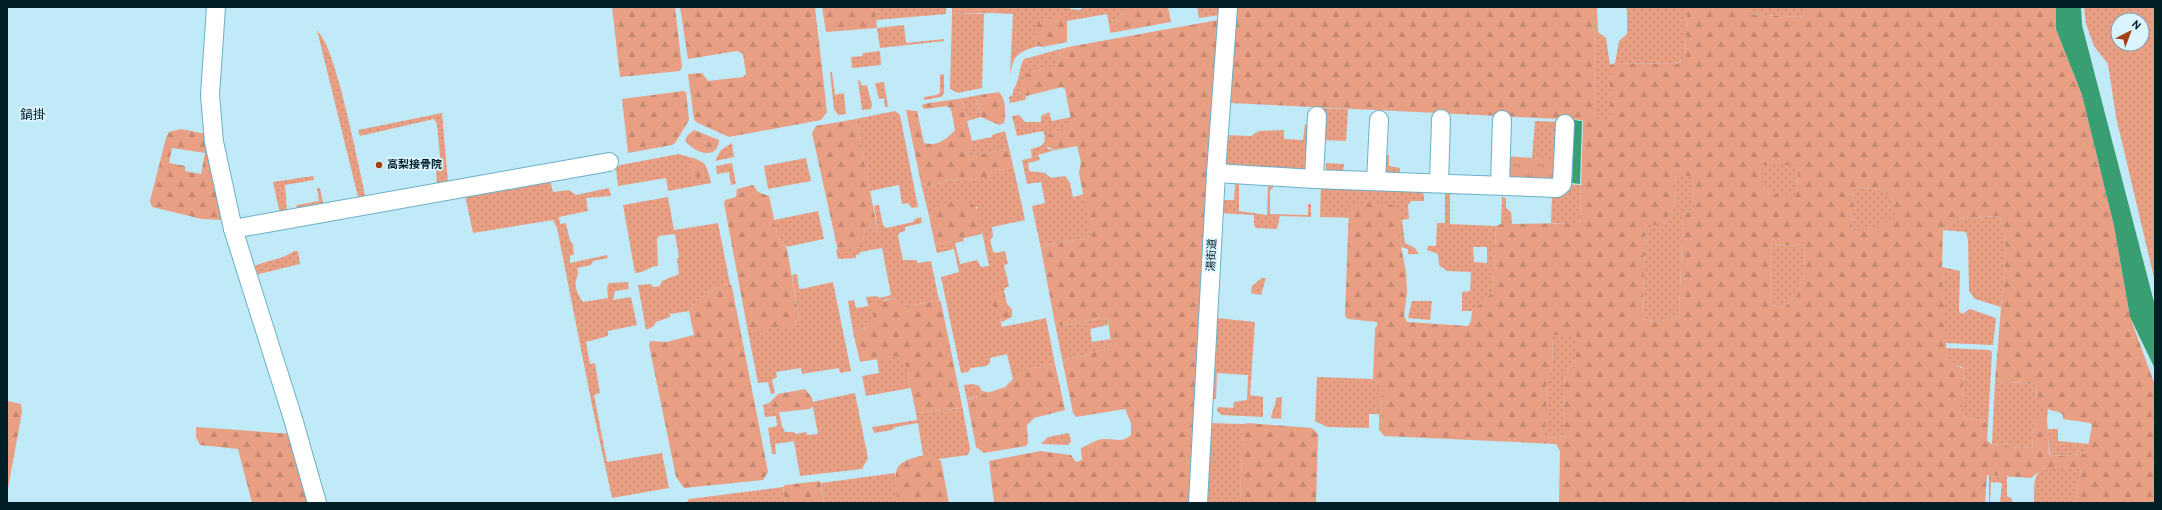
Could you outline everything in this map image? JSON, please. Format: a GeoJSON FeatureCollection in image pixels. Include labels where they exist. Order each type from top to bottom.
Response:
{"type":"FeatureCollection","features":[{"type":"Feature","properties":{"kind":"street"},"geometry":{"type":"LineString","coordinates":[[216,7],[211,103],[214,142],[233,229],[294,422],[317,503]]}},
{"type":"Feature","properties":{"kind":"street","name":"湯街道"},"geometry":{"type":"LineString","coordinates":[[1198,503],[1216,173],[1228,7]]}},
{"type":"Feature","properties":{"kind":"street"},"geometry":{"type":"LineString","coordinates":[[1314,179],[1317,116]]}},
{"type":"Feature","properties":{"kind":"street"},"geometry":{"type":"LineString","coordinates":[[1439,183],[1441,119]]}},
{"type":"Feature","properties":{"kind":"street"},"geometry":{"type":"LineString","coordinates":[[1376,181],[1379,120]]}},
{"type":"Feature","properties":{"kind":"street"},"geometry":{"type":"LineString","coordinates":[[1500,185],[1502,120]]}},
{"type":"Feature","properties":{"kind":"street"},"geometry":{"type":"LineString","coordinates":[[1216,173],[1314,179],[1557,188],[1562,184],[1565,124]]}},
{"type":"Feature","properties":{"kind":"street"},"geometry":{"type":"LineString","coordinates":[[233,229],[609,162]]}},
{"type":"Feature","properties":{"kind":"green space"},"geometry":{"type":"Polygon","coordinates":[[[612,7],[675,7],[682,67],[680,71],[620,77],[612,7]]]}},
{"type":"Feature","properties":{"kind":"green space"},"geometry":{"type":"Polygon","coordinates":[[[680,7],[815,7],[827,112],[821,120],[729,137],[696,122],[694,119],[688,74],[702,73],[708,81],[743,77],[746,74],[743,54],[737,51],[688,59],[680,7]]]}},
{"type":"Feature","properties":{"kind":"green space"},"geometry":{"type":"Polygon","coordinates":[[[822,7],[875,7],[877,28],[826,32],[822,7]]]}},
{"type":"Feature","properties":{"kind":"green space"},"geometry":{"type":"Polygon","coordinates":[[[875,7],[946,7],[946,14],[876,20],[875,7]]]}},
{"type":"Feature","properties":{"kind":"green space"},"geometry":{"type":"Polygon","coordinates":[[[952,7],[1000,7],[991,13],[952,14],[952,7]]]}},
{"type":"Feature","properties":{"kind":"green space"},"geometry":{"type":"Polygon","coordinates":[[[1000,7],[1070,7],[1070,9],[1080,10],[1083,7],[1124,7],[1121,15],[1109,24],[1107,14],[1067,21],[1067,42],[1038,46],[1023,51],[1014,60],[1010,75],[1013,14],[991,13],[1000,7]]]}},
{"type":"Feature","properties":{"kind":"green space"},"geometry":{"type":"Polygon","coordinates":[[[1124,7],[1168,7],[1171,22],[1110,33],[1109,24],[1121,15],[1124,7]]]}},
{"type":"Feature","properties":{"kind":"green space"},"geometry":{"type":"Polygon","coordinates":[[[1197,7],[1224,7],[1220,15],[1199,18],[1197,7]]]}},
{"type":"Feature","properties":{"kind":"green space"},"geometry":{"type":"Polygon","coordinates":[[[1234,7],[1594,7],[1595,120],[1610,120],[1610,65],[1615,63],[1677,64],[1685,57],[1687,7],[1747,7],[1747,14],[1803,17],[1805,7],[2056,7],[2056,29],[2082,95],[2114,226],[2130,317],[2155,385],[2155,503],[2073,503],[2082,469],[2044,468],[2031,478],[1987,475],[1985,503],[1559,503],[1560,451],[1556,444],[1384,436],[1381,432],[1382,385],[1373,379],[1375,328],[1377,326],[1377,322],[1348,319],[1345,316],[1349,206],[1353,203],[1361,205],[1372,202],[1380,206],[1390,204],[1397,208],[1399,213],[1401,247],[1406,271],[1407,292],[1404,316],[1407,322],[1468,326],[1471,321],[1472,311],[1493,292],[1496,226],[1501,224],[1578,223],[1580,221],[1583,122],[1582,120],[1230,103],[1234,7]],[[1762,165],[1762,186],[1770,194],[1797,194],[1798,165],[1762,165]],[[1676,174],[1674,206],[1664,225],[1646,225],[1642,319],[1659,322],[1679,316],[1683,215],[1694,208],[1693,177],[1676,174]],[[1854,187],[1852,232],[1870,229],[1891,219],[1895,214],[1894,200],[1882,190],[1854,187]],[[2000,216],[1958,219],[1943,230],[1942,267],[1947,362],[1962,368],[1964,371],[1961,417],[1984,420],[1988,425],[1987,440],[1991,444],[2032,448],[2035,417],[2047,418],[2049,455],[2065,456],[2087,453],[2092,425],[2090,423],[2063,419],[2063,415],[2061,413],[2045,407],[2038,398],[2035,384],[1995,381],[2006,247],[2000,216]],[[1771,245],[1770,305],[1785,307],[1797,295],[1804,271],[1805,246],[1771,245]],[[1553,335],[1552,368],[1547,379],[1545,435],[1547,437],[1561,438],[1564,434],[1563,389],[1566,374],[1576,358],[1576,335],[1553,335]]]}},
{"type":"Feature","properties":{"kind":"green space"},"geometry":{"type":"Polygon","coordinates":[[[1594,7],[1599,7],[1597,9],[1598,32],[1606,38],[1610,65],[1611,120],[1595,120],[1594,7]]]}},
{"type":"Feature","properties":{"kind":"green space"},"geometry":{"type":"Polygon","coordinates":[[[1625,7],[1687,7],[1685,57],[1676,64],[1615,63],[1619,41],[1627,34],[1627,10],[1625,7]]]}},
{"type":"Feature","properties":{"kind":"green space"},"geometry":{"type":"Polygon","coordinates":[[[1747,7],[1805,7],[1804,17],[1747,14],[1747,7]]]}},
{"type":"Feature","properties":{"kind":"green space"},"geometry":{"type":"Polygon","coordinates":[[[2084,7],[2155,7],[2155,282],[2116,117],[2108,64],[2094,46],[2086,24],[2084,7]]]}},
{"type":"Feature","properties":{"kind":"green space"},"geometry":{"type":"Polygon","coordinates":[[[952,14],[984,14],[982,88],[958,93],[950,89],[952,14]]]}},
{"type":"Feature","properties":{"kind":"green space"},"geometry":{"type":"Polygon","coordinates":[[[1062,15],[1067,19],[1067,42],[1042,47],[1034,42],[1034,31],[1039,22],[1062,15]]]}},
{"type":"Feature","properties":{"kind":"green space"},"geometry":{"type":"Polygon","coordinates":[[[1218,20],[1191,503],[994,503],[989,461],[1040,451],[1071,455],[1076,462],[1082,460],[1081,448],[1093,442],[1103,439],[1122,440],[1131,435],[1131,423],[1125,409],[1076,417],[1073,413],[1063,363],[1067,359],[1106,349],[1111,343],[1108,320],[1103,318],[1062,326],[1055,324],[1041,249],[1046,245],[1086,238],[1091,235],[1079,173],[1081,162],[1077,146],[1055,150],[1046,146],[1044,138],[1051,133],[1072,125],[1065,89],[1062,87],[1026,96],[1019,93],[1019,84],[1028,73],[1056,66],[1060,53],[1068,47],[1218,20]]]}},
{"type":"Feature","properties":{"kind":"green space"},"geometry":{"type":"Polygon","coordinates":[[[904,25],[906,43],[944,39],[944,41],[880,48],[877,28],[904,25]]]}},
{"type":"Feature","properties":{"kind":"green space"},"geometry":{"type":"Polygon","coordinates":[[[317,30],[325,43],[334,64],[351,129],[366,200],[359,201],[317,30]]]}},
{"type":"Feature","properties":{"kind":"green space"},"geometry":{"type":"Polygon","coordinates":[[[1068,47],[1060,53],[1056,66],[1051,69],[1038,70],[1018,93],[1026,96],[1025,100],[1010,103],[1009,97],[1013,95],[1024,59],[1068,47]]]}},
{"type":"Feature","properties":{"kind":"green space"},"geometry":{"type":"Polygon","coordinates":[[[880,51],[881,65],[852,68],[851,57],[862,56],[863,53],[880,51]]]}},
{"type":"Feature","properties":{"kind":"green space"},"geometry":{"type":"Polygon","coordinates":[[[830,72],[832,72],[835,95],[844,93],[846,114],[838,115],[834,109],[830,72]]]}},
{"type":"Feature","properties":{"kind":"green space"},"geometry":{"type":"Polygon","coordinates":[[[944,74],[944,93],[941,97],[924,100],[924,97],[940,93],[940,75],[944,74]]]}},
{"type":"Feature","properties":{"kind":"green space"},"geometry":{"type":"Polygon","coordinates":[[[858,80],[862,86],[867,85],[872,105],[871,109],[862,110],[858,80]]]}},
{"type":"Feature","properties":{"kind":"green space"},"geometry":{"type":"Polygon","coordinates":[[[884,82],[888,107],[885,107],[884,98],[879,99],[875,83],[884,82]]]}},
{"type":"Feature","properties":{"kind":"green space"},"geometry":{"type":"Polygon","coordinates":[[[683,91],[686,92],[689,120],[675,143],[672,145],[628,153],[622,99],[683,91]]]}},
{"type":"Feature","properties":{"kind":"green space"},"geometry":{"type":"Polygon","coordinates":[[[999,92],[1003,99],[1005,115],[1004,123],[999,125],[981,117],[977,102],[979,95],[999,92]]]}},
{"type":"Feature","properties":{"kind":"green space"},"geometry":{"type":"Polygon","coordinates":[[[979,95],[977,103],[981,117],[967,121],[962,101],[958,99],[979,95]]]}},
{"type":"Feature","properties":{"kind":"green space"},"geometry":{"type":"Polygon","coordinates":[[[958,99],[962,101],[972,141],[968,153],[970,156],[1008,149],[1013,165],[1001,173],[972,180],[963,178],[928,186],[921,183],[906,110],[917,111],[924,143],[933,144],[945,139],[955,130],[951,109],[947,106],[925,109],[922,107],[923,104],[958,99]]]}},
{"type":"Feature","properties":{"kind":"green space"},"geometry":{"type":"Polygon","coordinates":[[[1321,108],[1348,109],[1346,141],[1320,140],[1321,108]]]}},
{"type":"Feature","properties":{"kind":"green space"},"geometry":{"type":"Polygon","coordinates":[[[895,111],[900,115],[918,207],[912,208],[908,203],[902,204],[899,185],[870,191],[856,119],[895,111]]]}},
{"type":"Feature","properties":{"kind":"green space"},"geometry":{"type":"Polygon","coordinates":[[[1049,112],[1052,121],[1071,117],[1072,125],[1045,137],[1043,131],[1017,136],[1012,116],[1019,115],[1025,122],[1041,122],[1041,116],[1049,112]]]}},
{"type":"Feature","properties":{"kind":"green space"},"geometry":{"type":"Polygon","coordinates":[[[442,113],[448,182],[437,185],[436,170],[441,168],[437,124],[434,119],[360,136],[358,130],[442,113]]]}},
{"type":"Feature","properties":{"kind":"green space"},"geometry":{"type":"Polygon","coordinates":[[[856,119],[878,232],[874,232],[870,224],[866,224],[863,241],[860,247],[838,251],[812,133],[816,126],[856,119]]]}},
{"type":"Feature","properties":{"kind":"green space"},"geometry":{"type":"Polygon","coordinates":[[[1535,121],[1561,122],[1557,178],[1544,159],[1532,158],[1535,121]]]}},
{"type":"Feature","properties":{"kind":"green space"},"geometry":{"type":"Polygon","coordinates":[[[1305,124],[1312,125],[1310,166],[1302,172],[1232,169],[1225,163],[1226,135],[1251,136],[1259,131],[1284,130],[1284,139],[1303,140],[1305,124]]]}},
{"type":"Feature","properties":{"kind":"green space"},"geometry":{"type":"Polygon","coordinates":[[[181,129],[206,134],[224,220],[202,219],[152,207],[150,201],[166,138],[169,132],[181,129]],[[172,148],[169,163],[185,166],[185,171],[201,174],[205,153],[172,148]]]}},
{"type":"Feature","properties":{"kind":"green space"},"geometry":{"type":"Polygon","coordinates":[[[694,130],[719,140],[718,147],[710,153],[705,153],[689,145],[685,140],[694,130]]]}},
{"type":"Feature","properties":{"kind":"green space"},"geometry":{"type":"Polygon","coordinates":[[[1005,131],[1010,152],[1008,149],[972,156],[968,153],[972,141],[992,137],[992,135],[1005,131]]]}},
{"type":"Feature","properties":{"kind":"green space"},"geometry":{"type":"Polygon","coordinates":[[[1045,141],[1048,149],[1055,150],[1038,155],[1040,160],[1028,163],[1029,171],[1045,173],[1051,178],[1065,176],[1070,183],[1073,197],[1084,194],[1091,235],[1086,238],[1046,245],[1041,249],[1032,206],[1045,203],[1041,182],[1027,184],[1022,160],[1032,158],[1031,149],[1041,146],[1045,141]]]}},
{"type":"Feature","properties":{"kind":"green space"},"geometry":{"type":"Polygon","coordinates":[[[732,143],[734,157],[715,161],[721,150],[732,143]]]}},
{"type":"Feature","properties":{"kind":"green space"},"geometry":{"type":"Polygon","coordinates":[[[679,154],[702,162],[707,169],[711,183],[668,191],[666,178],[618,186],[616,168],[620,165],[679,154]]]}},
{"type":"Feature","properties":{"kind":"green space"},"geometry":{"type":"Polygon","coordinates":[[[1384,155],[1389,155],[1389,166],[1400,168],[1400,176],[1391,175],[1383,168],[1384,155]]]}},
{"type":"Feature","properties":{"kind":"green space"},"geometry":{"type":"Polygon","coordinates":[[[1506,156],[1559,160],[1557,178],[1551,183],[1511,181],[1505,174],[1506,156]]]}},
{"type":"Feature","properties":{"kind":"green space"},"geometry":{"type":"Polygon","coordinates":[[[806,158],[811,181],[768,189],[764,166],[806,158]]]}},
{"type":"Feature","properties":{"kind":"green space"},"geometry":{"type":"Polygon","coordinates":[[[698,161],[704,163],[706,169],[704,175],[698,177],[692,175],[690,169],[692,163],[698,161]]]}},
{"type":"Feature","properties":{"kind":"green space"},"geometry":{"type":"Polygon","coordinates":[[[732,163],[736,184],[731,185],[729,172],[717,174],[716,166],[732,163]]]}},
{"type":"Feature","properties":{"kind":"green space"},"geometry":{"type":"Polygon","coordinates":[[[1326,163],[1344,164],[1343,172],[1326,171],[1326,163]]]}},
{"type":"Feature","properties":{"kind":"green space"},"geometry":{"type":"Polygon","coordinates":[[[1013,165],[1025,220],[992,227],[993,236],[990,240],[995,253],[1005,251],[1008,264],[1004,265],[1009,286],[1005,288],[1004,291],[995,293],[1002,327],[1046,318],[1055,364],[1028,369],[1013,379],[1007,354],[990,358],[990,363],[986,366],[971,368],[968,372],[961,373],[941,277],[959,272],[954,249],[937,253],[935,245],[963,238],[964,241],[955,243],[960,264],[977,260],[981,267],[989,266],[977,207],[934,208],[929,216],[921,183],[928,186],[963,178],[972,180],[1009,169],[1013,165]]]}},
{"type":"Feature","properties":{"kind":"green space"},"geometry":{"type":"Polygon","coordinates":[[[1762,165],[1798,165],[1797,194],[1770,194],[1762,186],[1762,165]]]}},
{"type":"Feature","properties":{"kind":"green space"},"geometry":{"type":"Polygon","coordinates":[[[1676,173],[1693,177],[1694,208],[1683,215],[1679,316],[1659,322],[1642,319],[1646,224],[1664,225],[1674,206],[1676,173]]]}},
{"type":"Feature","properties":{"kind":"green space"},"geometry":{"type":"Polygon","coordinates":[[[313,176],[314,180],[285,185],[287,211],[280,214],[273,182],[313,176]]]}},
{"type":"Feature","properties":{"kind":"green space"},"geometry":{"type":"Polygon","coordinates":[[[550,179],[553,192],[569,190],[576,195],[609,188],[611,196],[586,198],[588,211],[559,217],[560,224],[566,223],[570,241],[573,244],[574,254],[570,256],[570,263],[607,255],[608,258],[593,261],[591,265],[577,268],[578,273],[576,286],[581,300],[583,302],[608,298],[607,287],[609,283],[628,282],[629,289],[615,291],[613,300],[631,297],[637,325],[608,331],[608,336],[586,342],[590,364],[595,363],[600,393],[594,395],[607,462],[662,453],[669,488],[612,498],[557,228],[553,220],[473,233],[464,191],[550,179]]]}},
{"type":"Feature","properties":{"kind":"green space"},"geometry":{"type":"Polygon","coordinates":[[[1268,183],[1273,183],[1273,188],[1270,190],[1270,214],[1308,215],[1308,204],[1311,204],[1311,217],[1280,216],[1277,229],[1256,228],[1254,225],[1254,215],[1219,213],[1220,200],[1234,200],[1235,184],[1239,184],[1239,211],[1267,215],[1268,183]]]}},
{"type":"Feature","properties":{"kind":"green space"},"geometry":{"type":"Polygon","coordinates":[[[1567,184],[1581,185],[1580,221],[1578,223],[1551,223],[1552,194],[1566,194],[1567,184]]]}},
{"type":"Feature","properties":{"kind":"green space"},"geometry":{"type":"Polygon","coordinates":[[[753,185],[758,192],[769,196],[778,237],[787,249],[799,318],[794,325],[748,332],[724,203],[725,200],[736,197],[737,189],[753,185]]]}},
{"type":"Feature","properties":{"kind":"green space"},"geometry":{"type":"Polygon","coordinates":[[[1321,186],[1420,190],[1424,195],[1424,201],[1411,201],[1408,205],[1409,219],[1402,220],[1405,243],[1415,248],[1419,254],[1408,254],[1408,249],[1401,247],[1399,219],[1320,217],[1321,186]]]}},
{"type":"Feature","properties":{"kind":"green space"},"geometry":{"type":"Polygon","coordinates":[[[1854,187],[1882,190],[1894,200],[1895,211],[1893,218],[1884,226],[1852,232],[1854,187]]]}},
{"type":"Feature","properties":{"kind":"green space"},"geometry":{"type":"Polygon","coordinates":[[[317,188],[320,188],[324,208],[294,214],[297,205],[319,201],[317,188]]]}},
{"type":"Feature","properties":{"kind":"green space"},"geometry":{"type":"Polygon","coordinates":[[[1445,191],[1450,191],[1450,224],[1496,226],[1493,292],[1472,311],[1462,311],[1462,292],[1470,291],[1471,272],[1447,271],[1439,265],[1438,254],[1427,250],[1428,246],[1436,246],[1437,223],[1445,223],[1445,191]],[[1473,247],[1474,262],[1487,263],[1487,247],[1473,247]]]}},
{"type":"Feature","properties":{"kind":"green space"},"geometry":{"type":"Polygon","coordinates":[[[668,197],[674,230],[718,223],[730,284],[724,285],[707,293],[689,311],[670,314],[670,317],[656,322],[654,326],[646,330],[638,285],[651,284],[653,287],[660,286],[662,281],[679,274],[677,259],[679,257],[675,234],[659,236],[657,239],[658,266],[635,273],[623,205],[668,197]]]}},
{"type":"Feature","properties":{"kind":"green space"},"geometry":{"type":"Polygon","coordinates":[[[1502,197],[1506,198],[1506,208],[1511,212],[1512,224],[1501,224],[1502,197]]]}},
{"type":"Feature","properties":{"kind":"green space"},"geometry":{"type":"Polygon","coordinates":[[[957,199],[970,203],[977,210],[981,220],[982,234],[935,245],[929,216],[934,208],[957,199]]]}},
{"type":"Feature","properties":{"kind":"green space"},"geometry":{"type":"Polygon","coordinates":[[[879,205],[883,225],[886,228],[913,222],[915,219],[921,217],[922,223],[905,227],[905,231],[899,233],[898,236],[903,260],[916,260],[918,263],[931,261],[939,300],[902,307],[900,301],[892,298],[884,300],[874,325],[853,332],[848,301],[854,300],[856,308],[868,306],[866,297],[877,296],[880,298],[891,295],[882,248],[860,252],[860,254],[856,255],[856,258],[838,259],[836,250],[863,241],[866,224],[870,224],[874,232],[878,232],[874,206],[879,205]]]}},
{"type":"Feature","properties":{"kind":"green space"},"geometry":{"type":"Polygon","coordinates":[[[818,211],[824,239],[786,247],[778,237],[774,220],[818,211]]]}},
{"type":"Feature","properties":{"kind":"green space"},"geometry":{"type":"Polygon","coordinates":[[[2000,216],[2006,247],[2001,307],[1975,299],[1969,291],[1968,240],[1966,232],[1943,230],[1958,219],[2000,216]]]}},
{"type":"Feature","properties":{"kind":"green space"},"geometry":{"type":"Polygon","coordinates":[[[1771,245],[1805,246],[1804,271],[1797,295],[1785,307],[1770,305],[1771,245]]]}},
{"type":"Feature","properties":{"kind":"green space"},"geometry":{"type":"Polygon","coordinates":[[[294,251],[298,251],[300,264],[255,275],[253,267],[294,251]]]}},
{"type":"Feature","properties":{"kind":"green space"},"geometry":{"type":"Polygon","coordinates":[[[1942,267],[1960,271],[1959,311],[1962,314],[1970,309],[1996,318],[1993,345],[1945,343],[1942,267]]]}},
{"type":"Feature","properties":{"kind":"green space"},"geometry":{"type":"Polygon","coordinates":[[[797,274],[799,288],[801,289],[833,282],[851,371],[840,373],[839,368],[802,374],[801,368],[776,372],[777,377],[772,380],[775,393],[771,394],[768,382],[758,383],[748,332],[794,325],[799,318],[792,275],[797,274]]]}},
{"type":"Feature","properties":{"kind":"green space"},"geometry":{"type":"Polygon","coordinates":[[[1262,278],[1266,278],[1261,295],[1251,293],[1252,286],[1262,278]]]}},
{"type":"Feature","properties":{"kind":"green space"},"geometry":{"type":"Polygon","coordinates":[[[730,284],[732,287],[768,472],[763,480],[684,488],[676,477],[649,345],[650,341],[666,342],[694,335],[689,311],[707,293],[724,285],[730,284]]]}},
{"type":"Feature","properties":{"kind":"green space"},"geometry":{"type":"Polygon","coordinates":[[[1004,291],[1007,304],[1012,309],[1012,317],[1002,322],[992,304],[991,296],[994,293],[1004,291]]]}},
{"type":"Feature","properties":{"kind":"green space"},"geometry":{"type":"Polygon","coordinates":[[[892,298],[900,301],[903,307],[939,300],[941,302],[962,405],[961,408],[916,413],[906,366],[896,356],[860,362],[853,332],[874,325],[872,308],[874,305],[892,298]]]}},
{"type":"Feature","properties":{"kind":"green space"},"geometry":{"type":"Polygon","coordinates":[[[1412,301],[1432,301],[1430,320],[1408,318],[1412,301]]]}},
{"type":"Feature","properties":{"kind":"green space"},"geometry":{"type":"Polygon","coordinates":[[[1103,318],[1108,320],[1108,325],[1090,329],[1092,342],[1110,339],[1111,343],[1106,349],[1067,359],[1063,363],[1055,324],[1062,326],[1103,318]]]}},
{"type":"Feature","properties":{"kind":"green space"},"geometry":{"type":"Polygon","coordinates":[[[1218,318],[1255,322],[1250,395],[1263,397],[1263,417],[1222,415],[1217,411],[1218,407],[1233,408],[1234,402],[1247,400],[1248,375],[1217,373],[1216,399],[1213,399],[1213,324],[1218,318]]]}},
{"type":"Feature","properties":{"kind":"green space"},"geometry":{"type":"Polygon","coordinates":[[[1553,334],[1576,335],[1576,358],[1566,374],[1563,389],[1564,434],[1561,438],[1547,437],[1545,435],[1547,379],[1552,368],[1553,334]]]}},
{"type":"Feature","properties":{"kind":"green space"},"geometry":{"type":"Polygon","coordinates":[[[1945,348],[1989,350],[1992,352],[1988,425],[1984,420],[1961,417],[1964,371],[1962,367],[1947,363],[1945,348]]]}},
{"type":"Feature","properties":{"kind":"green space"},"geometry":{"type":"Polygon","coordinates":[[[896,356],[906,365],[911,388],[866,396],[862,376],[879,373],[877,359],[896,356]]]}},
{"type":"Feature","properties":{"kind":"green space"},"geometry":{"type":"Polygon","coordinates":[[[1055,364],[1065,410],[1034,418],[1027,425],[1028,443],[1026,446],[984,453],[976,447],[967,400],[1005,387],[1017,375],[1028,369],[1055,364]]]}},
{"type":"Feature","properties":{"kind":"green space"},"geometry":{"type":"Polygon","coordinates":[[[1317,377],[1373,379],[1382,385],[1381,432],[1379,430],[1379,414],[1369,414],[1369,428],[1327,427],[1315,421],[1317,377]]]}},
{"type":"Feature","properties":{"kind":"green space"},"geometry":{"type":"Polygon","coordinates":[[[1995,381],[2035,384],[2036,395],[2048,409],[2047,418],[2035,418],[2032,448],[1992,444],[1995,381]]]}},
{"type":"Feature","properties":{"kind":"green space"},"geometry":{"type":"Polygon","coordinates":[[[973,384],[979,386],[982,391],[991,393],[967,400],[964,385],[973,384]]]}},
{"type":"Feature","properties":{"kind":"green space"},"geometry":{"type":"Polygon","coordinates":[[[805,389],[812,398],[813,406],[810,409],[772,413],[769,403],[778,394],[805,389]]]}},
{"type":"Feature","properties":{"kind":"green space"},"geometry":{"type":"Polygon","coordinates":[[[855,393],[868,458],[862,469],[800,476],[794,441],[775,444],[776,454],[772,454],[768,428],[777,426],[776,416],[765,417],[763,405],[769,403],[772,413],[779,412],[785,432],[793,432],[796,434],[806,432],[807,435],[818,434],[812,402],[855,393]]]}},
{"type":"Feature","properties":{"kind":"green space"},"geometry":{"type":"Polygon","coordinates":[[[1282,397],[1281,419],[1271,418],[1276,398],[1282,397]]]}},
{"type":"Feature","properties":{"kind":"green space"},"geometry":{"type":"Polygon","coordinates":[[[7,401],[21,404],[22,412],[7,494],[7,401]]]}},
{"type":"Feature","properties":{"kind":"green space"},"geometry":{"type":"Polygon","coordinates":[[[962,405],[970,449],[968,455],[924,461],[918,423],[874,433],[872,427],[917,420],[916,413],[961,408],[962,405]]]}},
{"type":"Feature","properties":{"kind":"green space"},"geometry":{"type":"Polygon","coordinates":[[[1208,423],[1243,424],[1240,503],[1204,503],[1208,423]]]}},
{"type":"Feature","properties":{"kind":"green space"},"geometry":{"type":"Polygon","coordinates":[[[1248,423],[1312,428],[1318,434],[1316,503],[1240,503],[1243,424],[1248,423]]]}},
{"type":"Feature","properties":{"kind":"green space"},"geometry":{"type":"Polygon","coordinates":[[[196,427],[293,434],[315,503],[252,503],[238,449],[200,445],[196,437],[196,427]]]}},
{"type":"Feature","properties":{"kind":"green space"},"geometry":{"type":"Polygon","coordinates":[[[2047,429],[2058,429],[2058,441],[2090,444],[2087,453],[2065,456],[2050,455],[2047,429]]]}},
{"type":"Feature","properties":{"kind":"green space"},"geometry":{"type":"Polygon","coordinates":[[[1069,433],[1071,442],[1068,445],[1041,444],[1048,437],[1069,433]]]}},
{"type":"Feature","properties":{"kind":"green space"},"geometry":{"type":"Polygon","coordinates":[[[929,454],[941,461],[949,503],[898,503],[896,474],[898,468],[901,464],[908,460],[929,454]]]}},
{"type":"Feature","properties":{"kind":"green space"},"geometry":{"type":"Polygon","coordinates":[[[2049,467],[2082,469],[2073,503],[2034,503],[2035,480],[2039,472],[2049,467]]]}},
{"type":"Feature","properties":{"kind":"green space"},"geometry":{"type":"Polygon","coordinates":[[[895,473],[898,503],[824,503],[821,483],[895,473]]]}},
{"type":"Feature","properties":{"kind":"green space"},"geometry":{"type":"Polygon","coordinates":[[[1989,475],[2007,476],[2007,496],[2012,499],[2012,503],[2000,503],[1989,503],[1989,475]],[[1991,482],[1990,502],[2000,503],[2002,483],[1991,482]]]}},
{"type":"Feature","properties":{"kind":"green space"},"geometry":{"type":"Polygon","coordinates":[[[820,481],[824,503],[785,503],[783,487],[785,485],[820,481]]]}},
{"type":"Feature","properties":{"kind":"green space"},"geometry":{"type":"Polygon","coordinates":[[[783,487],[785,503],[686,503],[689,499],[783,487]]]}},
{"type":"Feature","properties":{"kind":"shaded area"},"geometry":{"type":"Polygon","coordinates":[[[2056,7],[2081,7],[2082,25],[2155,306],[2155,369],[2130,317],[2114,226],[2082,95],[2056,29],[2056,7]]]}},
{"type":"Feature","properties":{"kind":"shaded area"},"geometry":{"type":"Polygon","coordinates":[[[1574,120],[1582,121],[1580,184],[1572,183],[1574,120]]]}},
{"type":"Feature","properties":{"kind":"place","name":"高梨接骨院"},"geometry":{"type":"Point","coordinates":[379,165]}},
{"type":"Feature","properties":{"kind":"district","name":"鍋掛"},"geometry":{"type":"Point","coordinates":[33,116]}}]}
